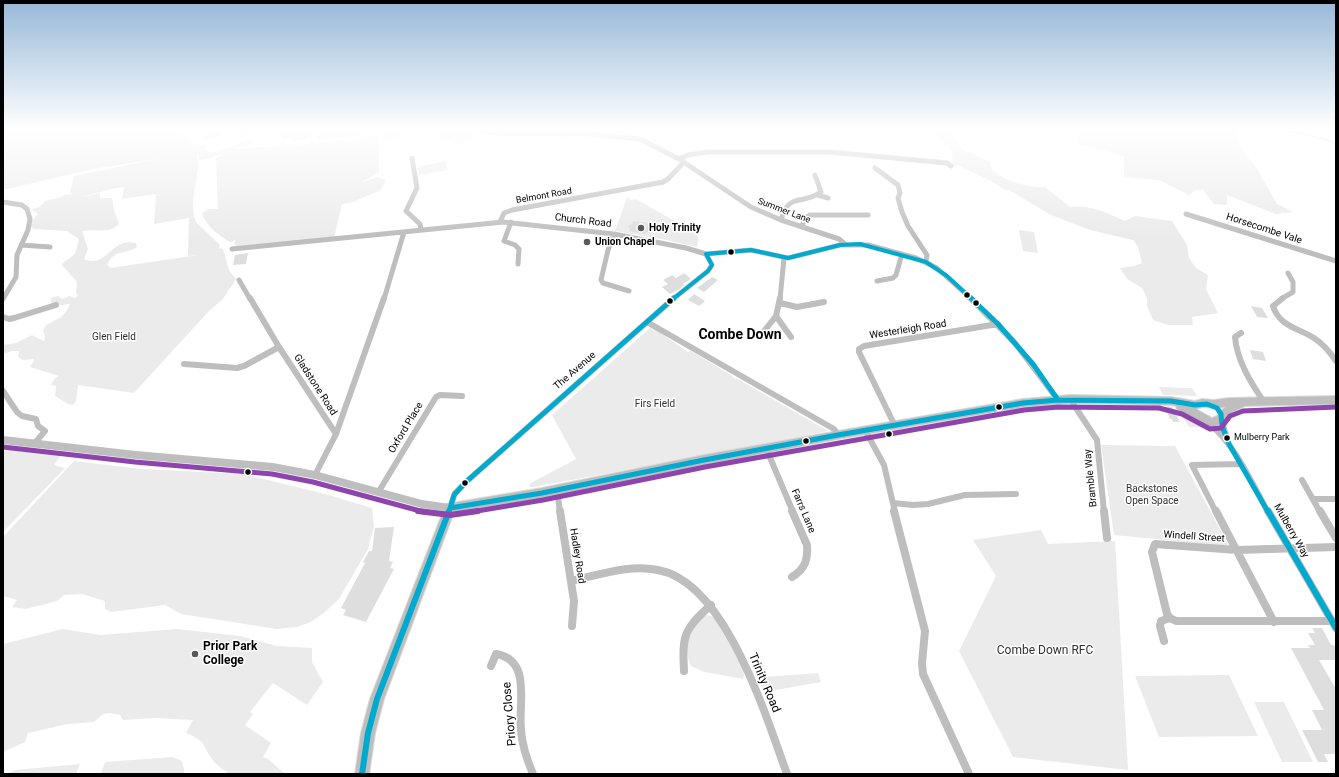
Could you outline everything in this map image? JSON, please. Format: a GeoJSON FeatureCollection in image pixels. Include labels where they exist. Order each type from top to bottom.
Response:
{"type":"FeatureCollection","features":[{"type":"Feature","properties":{"kind":"main road"},"geometry":{"type":"LineString","coordinates":[[362,774],[368,733],[377,699],[446,522],[450,508],[557,490],[766,448],[1023,403],[1070,399],[1160,401],[1190,405],[1336,400]]}},
{"type":"Feature","properties":{"kind":"main road"},"geometry":{"type":"LineString","coordinates":[[1160,401],[1175,404],[1202,418],[1215,422],[1222,418],[1233,406],[1251,402]]}},
{"type":"Feature","properties":{"kind":"main road"},"geometry":{"type":"LineString","coordinates":[[1202,418],[1196,409],[1203,404]]}},
{"type":"Feature","properties":{"kind":"main road"},"geometry":{"type":"LineString","coordinates":[[1203,404],[1217,408],[1222,418]]}},
{"type":"Feature","properties":{"kind":"street"},"geometry":{"type":"LineString","coordinates":[[414,165],[417,188],[406,211],[420,224],[421,230]]}},
{"type":"Feature","properties":{"kind":"street","name":"Belmont Road"},"geometry":{"type":"LineString","coordinates":[[500,222],[507,211],[663,182],[678,165]]}},
{"type":"Feature","properties":{"kind":"street","name":"Summer Lane"},"geometry":{"type":"LineString","coordinates":[[688,165],[751,207],[781,220],[839,239],[845,244]]}},
{"type":"Feature","properties":{"kind":"street"},"geometry":{"type":"LineString","coordinates":[[875,168],[898,185],[900,190],[898,198],[902,212],[908,226],[927,255],[926,262]]}},
{"type":"Feature","properties":{"kind":"street"},"geometry":{"type":"LineString","coordinates":[[815,176],[821,189],[818,195]]}},
{"type":"Feature","properties":{"kind":"street"},"geometry":{"type":"LineString","coordinates":[[781,220],[783,211],[787,205],[800,199],[818,195],[828,198]]}},
{"type":"Feature","properties":{"kind":"street"},"geometry":{"type":"LineString","coordinates":[[3,202],[22,205],[29,213],[29,225],[17,255],[16,277],[3,299]]}},
{"type":"Feature","properties":{"kind":"street","name":"Horsecombe Vale"},"geometry":{"type":"LineString","coordinates":[[1186,214],[1336,262]]}},
{"type":"Feature","properties":{"kind":"street"},"geometry":{"type":"LineString","coordinates":[[802,226],[805,218],[810,215],[868,215]]}},
{"type":"Feature","properties":{"kind":"street","name":"Church Road"},"geometry":{"type":"LineString","coordinates":[[232,249],[500,222],[614,234],[686,248],[706,254],[750,250],[784,258],[845,244],[868,246],[902,254],[926,262],[947,276],[998,324],[1033,364],[1058,400]]}},
{"type":"Feature","properties":{"kind":"street"},"geometry":{"type":"LineString","coordinates":[[511,222],[504,241],[515,245],[519,249],[518,264]]}},
{"type":"Feature","properties":{"kind":"street"},"geometry":{"type":"LineString","coordinates":[[315,475],[336,434],[384,299],[404,232]]}},
{"type":"Feature","properties":{"kind":"street"},"geometry":{"type":"LineString","coordinates":[[614,234],[608,250],[601,280],[603,283],[629,292]]}},
{"type":"Feature","properties":{"kind":"street"},"geometry":{"type":"LineString","coordinates":[[21,246],[50,248]]}},
{"type":"Feature","properties":{"kind":"street","name":"The Avenue"},"geometry":{"type":"LineString","coordinates":[[450,508],[455,493],[467,481],[647,322],[708,271],[712,265],[710,257],[706,254]]}},
{"type":"Feature","properties":{"kind":"street"},"geometry":{"type":"LineString","coordinates":[[877,281],[893,278],[896,275],[902,254]]}},
{"type":"Feature","properties":{"kind":"street"},"geometry":{"type":"LineString","coordinates":[[761,335],[776,316],[780,303],[784,258]]}},
{"type":"Feature","properties":{"kind":"street"},"geometry":{"type":"LineString","coordinates":[[1288,273],[1294,286],[1293,291],[1290,295],[1276,302],[1274,306],[1276,315],[1284,324],[1325,346],[1336,361]]}},
{"type":"Feature","properties":{"kind":"street","name":"Gladstone Road"},"geometry":{"type":"LineString","coordinates":[[239,280],[279,347],[336,434]]}},
{"type":"Feature","properties":{"kind":"street"},"geometry":{"type":"LineString","coordinates":[[780,303],[797,307],[824,302]]}},
{"type":"Feature","properties":{"kind":"street"},"geometry":{"type":"LineString","coordinates":[[3,317],[9,319],[14,318],[56,305]]}},
{"type":"Feature","properties":{"kind":"street"},"geometry":{"type":"LineString","coordinates":[[776,316],[791,336]]}},
{"type":"Feature","properties":{"kind":"street"},"geometry":{"type":"LineString","coordinates":[[647,322],[834,429],[838,435]]}},
{"type":"Feature","properties":{"kind":"street","name":"Westerleigh Road"},"geometry":{"type":"LineString","coordinates":[[895,426],[859,352],[859,349],[864,346],[998,324]]}},
{"type":"Feature","properties":{"kind":"street"},"geometry":{"type":"LineString","coordinates":[[1241,333],[1235,336],[1234,344],[1249,378],[1264,402]]}},
{"type":"Feature","properties":{"kind":"street"},"geometry":{"type":"LineString","coordinates":[[184,364],[237,368],[244,366],[279,347]]}},
{"type":"Feature","properties":{"kind":"street"},"geometry":{"type":"LineString","coordinates":[[3,391],[7,394],[18,414],[36,419],[38,426],[44,429],[45,431],[34,444]]}},
{"type":"Feature","properties":{"kind":"street","name":"Oxford Place"},"geometry":{"type":"LineString","coordinates":[[379,491],[436,397],[440,395],[462,396]]}},
{"type":"Feature","properties":{"kind":"street","name":"Bramble Way"},"geometry":{"type":"LineString","coordinates":[[1070,399],[1097,440],[1108,538]]}},
{"type":"Feature","properties":{"kind":"street","name":"Mulberry Way"},"geometry":{"type":"LineString","coordinates":[[1202,418],[1220,432],[1229,444],[1334,620],[1336,628]]}},
{"type":"Feature","properties":{"kind":"street","name":"Mulberry Way"},"geometry":{"type":"LineString","coordinates":[[1222,418],[1229,444]]}},
{"type":"Feature","properties":{"kind":"street"},"geometry":{"type":"LineString","coordinates":[[865,430],[884,465],[905,557],[925,631],[926,641],[921,664],[923,674],[969,774]]}},
{"type":"Feature","properties":{"kind":"street"},"geometry":{"type":"LineString","coordinates":[[3,440],[136,456],[256,465],[315,475],[379,491],[422,504],[450,508]]}},
{"type":"Feature","properties":{"kind":"street","name":"Farrs Lane"},"geometry":{"type":"LineString","coordinates":[[766,448],[807,545],[808,557],[806,564],[802,571],[792,577]]}},
{"type":"Feature","properties":{"kind":"street","name":"Windell Street"},"geometry":{"type":"LineString","coordinates":[[1241,464],[1192,465],[1274,622]]}},
{"type":"Feature","properties":{"kind":"street"},"geometry":{"type":"LineString","coordinates":[[1302,480],[1336,538]]}},
{"type":"Feature","properties":{"kind":"street","name":"Hadley Road"},"geometry":{"type":"LineString","coordinates":[[557,490],[574,601],[572,626]]}},
{"type":"Feature","properties":{"kind":"street"},"geometry":{"type":"LineString","coordinates":[[893,503],[913,505],[928,504],[965,495],[1016,494]]}},
{"type":"Feature","properties":{"kind":"street"},"geometry":{"type":"LineString","coordinates":[[1313,499],[1336,499]]}},
{"type":"Feature","properties":{"kind":"street","name":"Windell Street"},"geometry":{"type":"LineString","coordinates":[[1170,618],[1152,552],[1155,544],[1237,550],[1336,547]]}},
{"type":"Feature","properties":{"kind":"street","name":"Trinity Road"},"geometry":{"type":"LineString","coordinates":[[571,582],[630,569],[646,568],[662,570],[693,586],[711,605],[750,675],[787,774]]}},
{"type":"Feature","properties":{"kind":"street"},"geometry":{"type":"LineString","coordinates":[[684,671],[683,645],[686,632],[692,623],[711,605]]}},
{"type":"Feature","properties":{"kind":"street"},"geometry":{"type":"LineString","coordinates":[[1164,641],[1160,626],[1161,621],[1170,618],[1179,622],[1274,622],[1334,620]]}},
{"type":"Feature","properties":{"kind":"street","name":"Priory Close"},"geometry":{"type":"LineString","coordinates":[[491,666],[496,654],[512,660],[516,666],[520,682],[521,729],[524,748],[533,774]]}},
{"type":"Feature","properties":{"kind":"green space"},"geometry":{"type":"Polygon","coordinates":[[[3,165],[117,165],[93,169],[3,190],[3,165]]]}},
{"type":"Feature","properties":{"kind":"green space","name":"Glen Field"},"geometry":{"type":"Polygon","coordinates":[[[127,165],[198,165],[193,205],[196,222],[220,245],[219,248],[223,249],[229,270],[236,279],[223,299],[209,311],[134,393],[78,385],[76,401],[73,405],[68,404],[55,396],[56,386],[51,385],[54,379],[59,376],[30,367],[34,361],[33,359],[23,360],[18,357],[19,351],[12,351],[3,354],[3,345],[16,343],[32,335],[44,341],[45,336],[43,331],[46,325],[63,315],[70,304],[62,305],[51,303],[51,298],[58,296],[62,299],[70,296],[74,298],[78,296],[76,293],[77,282],[62,265],[75,254],[79,239],[67,231],[34,229],[31,227],[32,221],[38,214],[31,209],[40,207],[45,201],[72,194],[70,192],[74,176],[127,165]],[[124,187],[77,198],[100,193],[100,198],[112,198],[119,224],[106,230],[82,231],[88,249],[84,259],[92,261],[99,260],[120,244],[127,242],[136,243],[137,247],[113,256],[107,265],[110,268],[199,255],[188,256],[189,218],[154,224],[156,194],[122,199],[124,187]]]}},
{"type":"Feature","properties":{"kind":"green space"},"geometry":{"type":"Polygon","coordinates":[[[216,165],[379,165],[379,172],[361,183],[377,177],[386,180],[381,190],[353,202],[342,204],[334,238],[237,246],[234,244],[236,240],[231,242],[223,237],[206,222],[203,217],[202,213],[208,209],[218,209],[216,165]]]}},
{"type":"Feature","properties":{"kind":"green space"},"geometry":{"type":"Polygon","coordinates":[[[426,165],[446,165],[448,170],[419,175],[418,167],[426,165]]]}},
{"type":"Feature","properties":{"kind":"green space"},"geometry":{"type":"Polygon","coordinates":[[[959,165],[991,165],[991,168],[996,173],[1012,181],[1031,186],[1045,187],[1070,207],[1077,206],[1091,208],[1105,212],[1125,221],[1135,216],[1172,221],[1187,245],[1189,258],[1196,268],[1208,275],[1206,289],[1218,313],[1192,317],[1193,325],[1168,325],[1153,320],[1147,306],[1147,298],[1142,288],[1127,279],[1120,268],[1142,263],[1138,247],[1133,240],[1090,230],[1051,215],[991,181],[959,165]]]}},
{"type":"Feature","properties":{"kind":"green space"},"geometry":{"type":"Polygon","coordinates":[[[1124,165],[1254,165],[1277,204],[1293,212],[1276,214],[1227,195],[1227,205],[1214,204],[1203,190],[1195,190],[1189,195],[1159,180],[1124,177],[1124,165]]]}},
{"type":"Feature","properties":{"kind":"green space"},"geometry":{"type":"Polygon","coordinates":[[[627,197],[631,200],[636,199],[692,231],[699,238],[697,247],[615,231],[627,197]]]}},
{"type":"Feature","properties":{"kind":"green space"},"geometry":{"type":"Polygon","coordinates":[[[1019,230],[1034,232],[1038,253],[1023,251],[1019,230]]]}},
{"type":"Feature","properties":{"kind":"green space","name":"Firs Field"},"geometry":{"type":"Polygon","coordinates":[[[650,328],[655,329],[688,352],[691,351],[731,375],[735,379],[736,378],[828,431],[767,444],[530,487],[529,484],[576,459],[552,415],[650,328]]]}},
{"type":"Feature","properties":{"kind":"green space"},"geometry":{"type":"Polygon","coordinates":[[[1159,387],[1192,388],[1197,396],[1163,395],[1159,387]]]}},
{"type":"Feature","properties":{"kind":"green space"},"geometry":{"type":"Polygon","coordinates":[[[1179,411],[1209,428],[1189,427],[1179,411]]]}},
{"type":"Feature","properties":{"kind":"green space"},"geometry":{"type":"Polygon","coordinates":[[[3,445],[63,452],[54,465],[65,468],[3,532],[3,445]]]}},
{"type":"Feature","properties":{"kind":"green space","name":"Backstones Open Space"},"geometry":{"type":"Polygon","coordinates":[[[1101,445],[1175,446],[1229,546],[1114,535],[1101,445]]]}},
{"type":"Feature","properties":{"kind":"green space"},"geometry":{"type":"Polygon","coordinates":[[[74,461],[142,469],[243,474],[325,494],[372,508],[374,526],[368,549],[339,599],[311,622],[297,627],[277,629],[181,614],[165,605],[111,612],[105,609],[105,601],[82,594],[64,595],[57,601],[25,609],[12,607],[17,600],[3,596],[3,537],[74,461]]]}},
{"type":"Feature","properties":{"kind":"green space","name":"Combe Down RFC"},"geometry":{"type":"Polygon","coordinates":[[[1041,530],[1048,544],[1115,541],[1128,770],[1013,757],[959,651],[996,576],[973,540],[1041,530]]]}},
{"type":"Feature","properties":{"kind":"green space"},"geometry":{"type":"Polygon","coordinates":[[[708,615],[713,617],[719,623],[745,672],[743,679],[704,672],[691,666],[687,654],[688,636],[697,621],[708,615]]]}},
{"type":"Feature","properties":{"kind":"green space"},"geometry":{"type":"Polygon","coordinates":[[[63,629],[100,635],[177,629],[240,636],[277,646],[312,648],[312,662],[323,682],[307,705],[273,683],[250,712],[253,714],[245,725],[271,743],[263,757],[268,759],[285,774],[229,774],[214,761],[197,738],[186,733],[193,720],[154,718],[123,720],[120,715],[110,713],[103,714],[94,722],[68,724],[28,733],[25,742],[3,752],[3,644],[63,629]]]}},
{"type":"Feature","properties":{"kind":"green space"},"geometry":{"type":"Polygon","coordinates":[[[818,673],[821,682],[764,692],[758,680],[764,677],[818,673]]]}},
{"type":"Feature","properties":{"kind":"green space"},"geometry":{"type":"Polygon","coordinates":[[[1229,675],[1258,736],[1159,737],[1135,676],[1229,675]]]}},
{"type":"Feature","properties":{"kind":"green space"},"geometry":{"type":"Polygon","coordinates":[[[1254,702],[1284,702],[1313,762],[1282,762],[1254,702]]]}},
{"type":"Feature","properties":{"kind":"green space"},"geometry":{"type":"Polygon","coordinates":[[[173,757],[182,761],[185,774],[95,774],[101,773],[105,762],[173,757]]]}},
{"type":"Feature","properties":{"kind":"green space"},"geometry":{"type":"Polygon","coordinates":[[[80,764],[76,774],[7,774],[15,770],[80,764]]]}},
{"type":"Feature","properties":{"kind":"building","name":"Holy Trinity"},"geometry":{"type":"Polygon","coordinates":[[[633,221],[650,223],[649,226],[654,227],[651,233],[646,232],[646,234],[629,231],[630,229],[628,226],[632,224],[633,221]]]}},
{"type":"Feature","properties":{"kind":"building"},"geometry":{"type":"Polygon","coordinates":[[[248,253],[246,264],[233,265],[235,255],[248,253]]]}},
{"type":"Feature","properties":{"kind":"building"},"geometry":{"type":"Polygon","coordinates":[[[684,273],[691,279],[683,284],[684,285],[680,289],[670,294],[662,287],[668,284],[663,280],[672,275],[676,278],[684,273]]]}},
{"type":"Feature","properties":{"kind":"building"},"geometry":{"type":"Polygon","coordinates":[[[712,277],[718,280],[704,292],[697,288],[712,277]]]}},
{"type":"Feature","properties":{"kind":"building"},"geometry":{"type":"Polygon","coordinates":[[[694,294],[705,301],[699,306],[688,300],[694,294]]]}},
{"type":"Feature","properties":{"kind":"building"},"geometry":{"type":"Polygon","coordinates":[[[1251,306],[1262,308],[1268,318],[1257,317],[1251,306]]]}},
{"type":"Feature","properties":{"kind":"building"},"geometry":{"type":"Polygon","coordinates":[[[1250,350],[1263,352],[1266,361],[1253,359],[1250,350]]]}},
{"type":"Feature","properties":{"kind":"building"},"geometry":{"type":"Polygon","coordinates":[[[1167,406],[1172,407],[1180,422],[1173,422],[1172,419],[1170,419],[1166,410],[1168,410],[1167,406]]]}},
{"type":"Feature","properties":{"kind":"building"},"geometry":{"type":"Polygon","coordinates":[[[394,527],[389,561],[393,562],[390,568],[394,569],[366,622],[343,615],[346,610],[341,608],[365,563],[363,562],[369,551],[372,551],[375,528],[394,527]]]}},
{"type":"Feature","properties":{"kind":"building"},"geometry":{"type":"Polygon","coordinates":[[[1312,628],[1322,628],[1331,645],[1334,645],[1336,649],[1336,660],[1319,660],[1336,689],[1336,754],[1324,754],[1328,762],[1318,762],[1302,730],[1322,730],[1312,710],[1324,710],[1291,648],[1310,648],[1308,645],[1315,645],[1308,633],[1315,633],[1312,628]]]}},
{"type":"Feature","properties":{"kind":"transit line"},"geometry":{"type":"LineString","coordinates":[[706,254],[751,250],[788,258],[840,245],[860,244],[926,262],[947,276],[998,324],[1033,364],[1058,400]]}},
{"type":"Feature","properties":{"kind":"transit line"},"geometry":{"type":"LineString","coordinates":[[362,774],[368,733],[377,699],[446,522],[454,495],[467,481],[667,304],[708,271],[712,265],[706,254]]}},
{"type":"Feature","properties":{"kind":"transit line"},"geometry":{"type":"LineString","coordinates":[[450,508],[542,493],[704,460],[838,435],[1023,403],[1058,400],[1171,401],[1195,405],[1207,404],[1217,408],[1221,414],[1222,426],[1229,444],[1336,628]]}},
{"type":"Feature","properties":{"kind":"transit line"},"geometry":{"type":"LineString","coordinates":[[3,447],[135,462],[272,474],[313,482],[420,511],[450,515],[543,500],[705,467],[1024,410],[1058,407],[1159,408],[1182,414],[1210,429],[1221,428],[1230,416],[1243,411],[1336,407]]}},
{"type":"Feature","properties":{"kind":"place","name":"Holy Trinity"},"geometry":{"type":"Point","coordinates":[641,228]}},
{"type":"Feature","properties":{"kind":"place","name":"Union Chapel"},"geometry":{"type":"Point","coordinates":[587,242]}},
{"type":"Feature","properties":{"kind":"place","name":"Mulberry Park"},"geometry":{"type":"Point","coordinates":[1227,438]}},
{"type":"Feature","properties":{"kind":"place","name":"Prior Park College"},"geometry":{"type":"Point","coordinates":[195,654]}},
{"type":"Feature","properties":{"kind":"district","name":"Combe Down"},"geometry":{"type":"Point","coordinates":[740,335]}}]}
